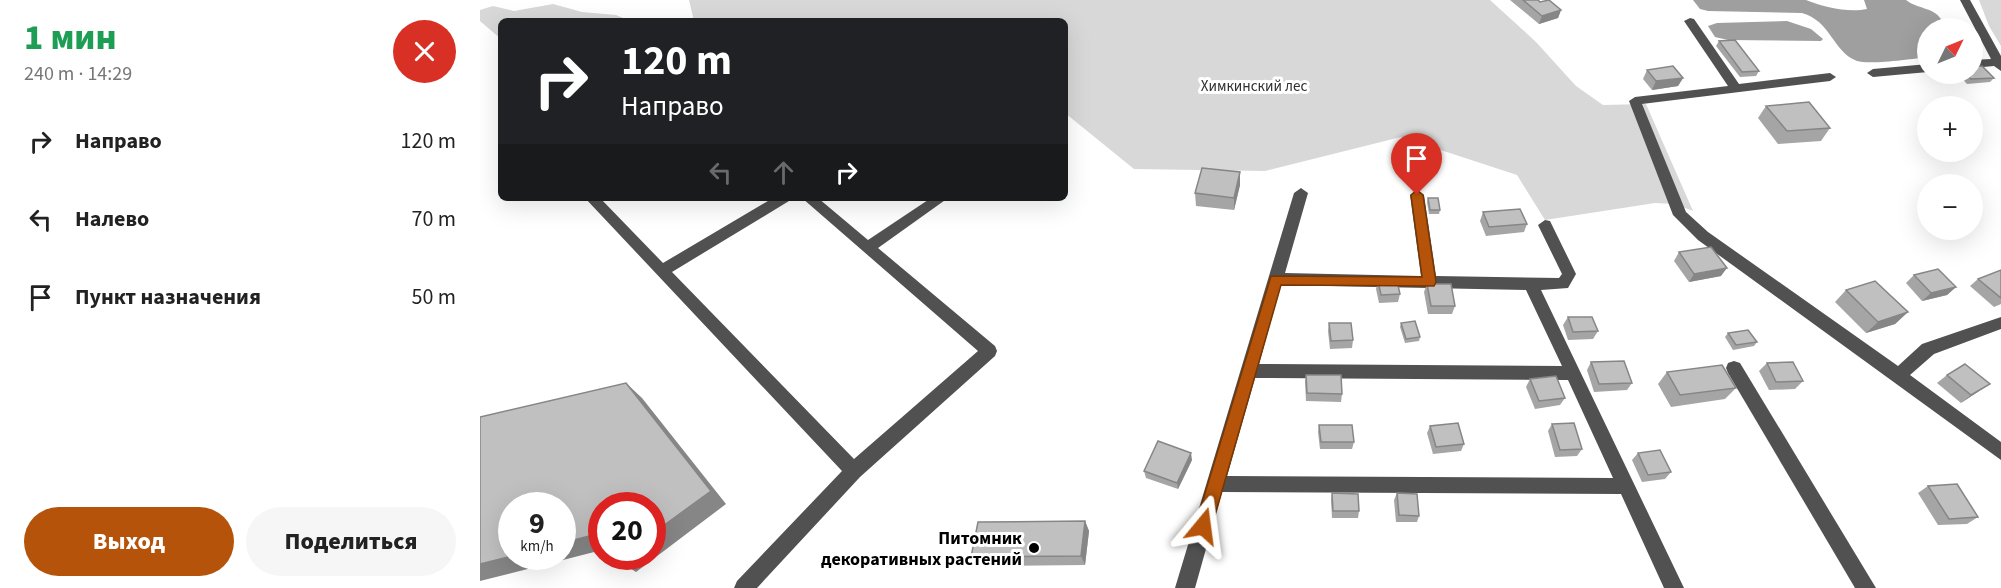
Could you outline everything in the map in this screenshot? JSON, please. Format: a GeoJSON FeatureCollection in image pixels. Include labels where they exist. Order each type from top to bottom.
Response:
{"type":"FeatureCollection","features":[{"type":"Feature","properties":{"kind":"street"},"geometry":{"type":"LineString","coordinates":[[1965,0],[1999,64],[1983,64]]}},
{"type":"Feature","properties":{"kind":"street"},"geometry":{"type":"LineString","coordinates":[[1690,21],[1736,89]]}},
{"type":"Feature","properties":{"kind":"street"},"geometry":{"type":"LineString","coordinates":[[1873,73],[1917,69]]}},
{"type":"Feature","properties":{"kind":"street"},"geometry":{"type":"LineString","coordinates":[[1830,77],[1635,101],[1680,215],[1703,236],[1899,375],[2001,452]]}},
{"type":"Feature","properties":{"kind":"street"},"geometry":{"type":"LineString","coordinates":[[1185,588],[1301,193]]}},
{"type":"Feature","properties":{"kind":"street"},"geometry":{"type":"LineString","coordinates":[[1417,195],[1430,282]]}},
{"type":"Feature","properties":{"kind":"street"},"geometry":{"type":"LineString","coordinates":[[595,201],[854,471]]}},
{"type":"Feature","properties":{"kind":"street"},"geometry":{"type":"LineString","coordinates":[[662,271],[779,201]]}},
{"type":"Feature","properties":{"kind":"street"},"geometry":{"type":"LineString","coordinates":[[744,588],[854,471],[989,351],[813,201]]}},
{"type":"Feature","properties":{"kind":"street"},"geometry":{"type":"LineString","coordinates":[[868,248],[937,201]]}},
{"type":"Feature","properties":{"kind":"street"},"geometry":{"type":"LineString","coordinates":[[1276,279],[1563,284],[1569,274],[1545,225]]}},
{"type":"Feature","properties":{"kind":"street"},"geometry":{"type":"LineString","coordinates":[[1531,284],[1674,588]]}},
{"type":"Feature","properties":{"kind":"street"},"geometry":{"type":"LineString","coordinates":[[1899,375],[1928,349],[2001,323]]}},
{"type":"Feature","properties":{"kind":"street"},"geometry":{"type":"LineString","coordinates":[[1734,368],[1866,588]]}},
{"type":"Feature","properties":{"kind":"street"},"geometry":{"type":"LineString","coordinates":[[1248,371],[1573,373]]}},
{"type":"Feature","properties":{"kind":"street"},"geometry":{"type":"LineString","coordinates":[[1215,484],[1626,486]]}},
{"type":"Feature","properties":{"kind":"green space","name":"Химкинский лес"},"geometry":{"type":"Polygon","coordinates":[[[689,0],[1490,0],[1536,42],[1576,86],[1603,105],[1646,104],[1693,211],[1675,204],[1655,203],[1545,220],[1517,175],[1401,137],[1265,171],[1134,169],[1068,115],[1068,18],[693,18],[689,0]]]}},
{"type":"Feature","properties":{"kind":"green space"},"geometry":{"type":"Polygon","coordinates":[[[1979,0],[2001,0],[2001,46],[1989,26],[1979,0]]]}},
{"type":"Feature","properties":{"kind":"green space"},"geometry":{"type":"Polygon","coordinates":[[[553,4],[582,12],[616,15],[623,18],[498,18],[498,36],[480,21],[480,10],[493,6],[514,11],[553,4]]]}},
{"type":"Feature","properties":{"kind":"shaded area"},"geometry":{"type":"Polygon","coordinates":[[[1693,0],[1806,0],[1828,7],[1852,10],[1867,9],[1864,0],[1906,0],[1934,12],[1940,18],[1917,18],[1917,58],[1863,62],[1849,57],[1826,29],[1812,17],[1802,13],[1700,9],[1693,0]]]}},
{"type":"Feature","properties":{"kind":"shaded area"},"geometry":{"type":"Polygon","coordinates":[[[1787,21],[1811,29],[1823,39],[1821,41],[1728,40],[1715,37],[1708,26],[1717,23],[1787,21]]]}},
{"type":"Feature","properties":{"kind":"building"},"geometry":{"type":"Polygon","coordinates":[[[1523,0],[1540,2],[1549,0],[1561,10],[1542,16],[1523,0]]]}},
{"type":"Feature","properties":{"kind":"building"},"geometry":{"type":"Polygon","coordinates":[[[1735,40],[1759,71],[1742,72],[1719,41],[1735,40]]]}},
{"type":"Feature","properties":{"kind":"building"},"geometry":{"type":"Polygon","coordinates":[[[1673,66],[1683,78],[1656,81],[1647,70],[1673,66]]]}},
{"type":"Feature","properties":{"kind":"building"},"geometry":{"type":"Polygon","coordinates":[[[1983,67],[1994,78],[1983,78],[1983,67]]]}},
{"type":"Feature","properties":{"kind":"building"},"geometry":{"type":"Polygon","coordinates":[[[1809,102],[1830,128],[1787,131],[1766,106],[1809,102]]]}},
{"type":"Feature","properties":{"kind":"building"},"geometry":{"type":"Polygon","coordinates":[[[1202,168],[1240,172],[1234,198],[1195,193],[1202,168]]]}},
{"type":"Feature","properties":{"kind":"building"},"geometry":{"type":"Polygon","coordinates":[[[1428,198],[1438,198],[1440,210],[1430,210],[1428,198]]]}},
{"type":"Feature","properties":{"kind":"building"},"geometry":{"type":"Polygon","coordinates":[[[1520,209],[1527,224],[1489,227],[1483,212],[1520,209]]]}},
{"type":"Feature","properties":{"kind":"building"},"geometry":{"type":"Polygon","coordinates":[[[1711,247],[1727,268],[1694,274],[1679,252],[1711,247]]]}},
{"type":"Feature","properties":{"kind":"building"},"geometry":{"type":"Polygon","coordinates":[[[1938,269],[1956,287],[1931,293],[1914,275],[1938,269]]]}},
{"type":"Feature","properties":{"kind":"building"},"geometry":{"type":"Polygon","coordinates":[[[2001,270],[2001,298],[1978,279],[2001,270]]]}},
{"type":"Feature","properties":{"kind":"building"},"geometry":{"type":"Polygon","coordinates":[[[1378,281],[1397,281],[1400,294],[1381,295],[1378,281]]]}},
{"type":"Feature","properties":{"kind":"building"},"geometry":{"type":"Polygon","coordinates":[[[1875,281],[1908,312],[1878,322],[1846,290],[1875,281]]]}},
{"type":"Feature","properties":{"kind":"building"},"geometry":{"type":"Polygon","coordinates":[[[1427,284],[1451,284],[1455,306],[1431,306],[1427,284]]]}},
{"type":"Feature","properties":{"kind":"building"},"geometry":{"type":"Polygon","coordinates":[[[1568,317],[1592,317],[1598,331],[1573,332],[1568,317]]]}},
{"type":"Feature","properties":{"kind":"building"},"geometry":{"type":"Polygon","coordinates":[[[1415,321],[1420,337],[1406,339],[1401,323],[1415,321]]]}},
{"type":"Feature","properties":{"kind":"building"},"geometry":{"type":"Polygon","coordinates":[[[1329,323],[1351,323],[1353,340],[1331,341],[1329,323]]]}},
{"type":"Feature","properties":{"kind":"building"},"geometry":{"type":"Polygon","coordinates":[[[1748,330],[1757,342],[1736,345],[1728,333],[1748,330]]]}},
{"type":"Feature","properties":{"kind":"building"},"geometry":{"type":"Polygon","coordinates":[[[1624,361],[1632,383],[1599,384],[1591,362],[1624,361]]]}},
{"type":"Feature","properties":{"kind":"building"},"geometry":{"type":"Polygon","coordinates":[[[1793,362],[1803,381],[1776,382],[1767,363],[1793,362]]]}},
{"type":"Feature","properties":{"kind":"building"},"geometry":{"type":"Polygon","coordinates":[[[1965,364],[1990,384],[1971,395],[1947,375],[1965,364]]]}},
{"type":"Feature","properties":{"kind":"building"},"geometry":{"type":"Polygon","coordinates":[[[1722,365],[1736,388],[1680,395],[1667,372],[1722,365]]]}},
{"type":"Feature","properties":{"kind":"building"},"geometry":{"type":"Polygon","coordinates":[[[1306,375],[1341,375],[1342,394],[1307,393],[1306,375]]]}},
{"type":"Feature","properties":{"kind":"building"},"geometry":{"type":"Polygon","coordinates":[[[1556,376],[1565,398],[1539,401],[1530,379],[1556,376]]]}},
{"type":"Feature","properties":{"kind":"building"},"geometry":{"type":"Polygon","coordinates":[[[626,383],[711,491],[666,524],[666,492],[588,492],[588,536],[576,539],[576,492],[498,492],[498,560],[480,564],[480,417],[626,383]]]}},
{"type":"Feature","properties":{"kind":"building"},"geometry":{"type":"Polygon","coordinates":[[[1458,423],[1464,444],[1436,447],[1430,426],[1458,423]]]}},
{"type":"Feature","properties":{"kind":"building"},"geometry":{"type":"Polygon","coordinates":[[[1574,423],[1582,449],[1560,450],[1552,424],[1574,423]]]}},
{"type":"Feature","properties":{"kind":"building"},"geometry":{"type":"Polygon","coordinates":[[[1319,425],[1352,425],[1354,442],[1321,442],[1319,425]]]}},
{"type":"Feature","properties":{"kind":"building"},"geometry":{"type":"Polygon","coordinates":[[[1158,441],[1191,453],[1177,483],[1144,471],[1158,441]]]}},
{"type":"Feature","properties":{"kind":"building"},"geometry":{"type":"Polygon","coordinates":[[[1660,450],[1671,472],[1648,475],[1638,453],[1660,450]]]}},
{"type":"Feature","properties":{"kind":"building"},"geometry":{"type":"Polygon","coordinates":[[[1957,484],[1978,517],[1949,519],[1928,486],[1957,484]]]}},
{"type":"Feature","properties":{"kind":"building"},"geometry":{"type":"Polygon","coordinates":[[[1332,493],[1358,494],[1359,511],[1333,511],[1332,493]]]}},
{"type":"Feature","properties":{"kind":"building"},"geometry":{"type":"Polygon","coordinates":[[[1397,493],[1417,494],[1419,516],[1399,515],[1397,493]]]}},
{"type":"Feature","properties":{"kind":"building","name":"Питомник декоративных растений"},"geometry":{"type":"Polygon","coordinates":[[[1085,521],[1081,556],[971,557],[978,522],[1085,521]]]}},
{"type":"Feature","properties":{"kind":"place","name":"Питомник декоративных растений"},"geometry":{"type":"Point","coordinates":[1034,548]}},
{"type":"Feature","properties":{"kind":"route"},"geometry":{"type":"LineString","coordinates":[[1203,526],[1276,279],[1430,282],[1417,195]]}}]}
